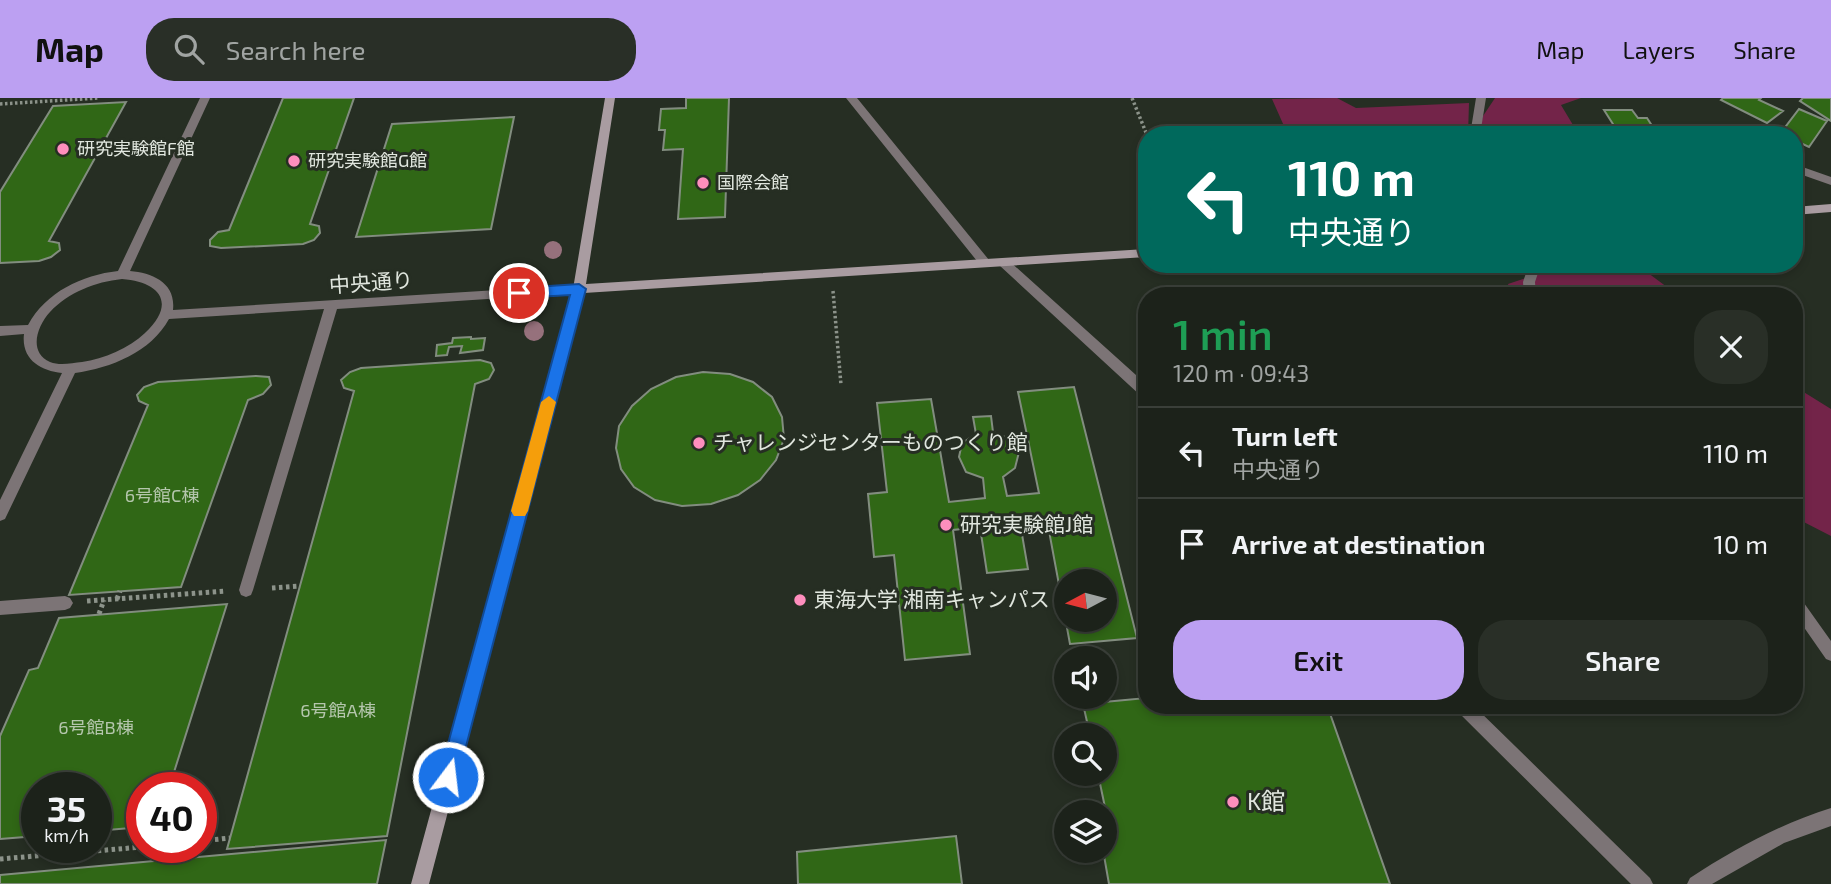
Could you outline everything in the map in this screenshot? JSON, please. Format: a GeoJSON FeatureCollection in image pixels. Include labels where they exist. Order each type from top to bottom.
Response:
{"type":"FeatureCollection","features":[{"type":"Feature","properties":{"kind":"street"},"geometry":{"type":"LineString","coordinates":[[122,275],[205,98]]}},
{"type":"Feature","properties":{"kind":"street"},"geometry":{"type":"LineString","coordinates":[[420,884],[579,289],[610,98]]}},
{"type":"Feature","properties":{"kind":"street"},"geometry":{"type":"LineString","coordinates":[[851,98],[985,263]]}},
{"type":"Feature","properties":{"kind":"street"},"geometry":{"type":"LineString","coordinates":[[1476,126],[1481,98]]}},
{"type":"Feature","properties":{"kind":"street"},"geometry":{"type":"LineString","coordinates":[[1803,172],[1831,181]]}},
{"type":"Feature","properties":{"kind":"street"},"geometry":{"type":"LineString","coordinates":[[1803,210],[1831,208]]}},
{"type":"Feature","properties":{"kind":"street"},"geometry":{"type":"LineString","coordinates":[[579,289],[1138,254]]}},
{"type":"Feature","properties":{"kind":"street"},"geometry":{"type":"LineString","coordinates":[[1003,262],[1138,385]]}},
{"type":"Feature","properties":{"kind":"street"},"geometry":{"type":"LineString","coordinates":[[122,275],[154,281],[164,289],[168,301],[166,315],[149,337],[122,356],[100,364],[56,368],[39,361],[30,349],[29,335],[52,303],[71,290],[94,281],[122,275]]}},
{"type":"Feature","properties":{"kind":"street","name":"中央通り"},"geometry":{"type":"LineString","coordinates":[[166,315],[579,289]]}},
{"type":"Feature","properties":{"kind":"street"},"geometry":{"type":"LineString","coordinates":[[246,590],[332,305]]}},
{"type":"Feature","properties":{"kind":"street"},"geometry":{"type":"LineString","coordinates":[[0,331],[32,329]]}},
{"type":"Feature","properties":{"kind":"street"},"geometry":{"type":"LineString","coordinates":[[0,515],[71,368]]}},
{"type":"Feature","properties":{"kind":"street"},"geometry":{"type":"LineString","coordinates":[[0,608],[65,603]]}},
{"type":"Feature","properties":{"kind":"street"},"geometry":{"type":"LineString","coordinates":[[1803,614],[1831,654]]}},
{"type":"Feature","properties":{"kind":"street"},"geometry":{"type":"LineString","coordinates":[[1471,714],[1644,884]]}},
{"type":"Feature","properties":{"kind":"street"},"geometry":{"type":"LineString","coordinates":[[1696,884],[1734,859],[1812,822],[1831,817]]}},
{"type":"Feature","properties":{"kind":"path"},"geometry":{"type":"LineString","coordinates":[[0,104],[99,98]]}},
{"type":"Feature","properties":{"kind":"path"},"geometry":{"type":"LineString","coordinates":[[1132,98],[1143,126]]}},
{"type":"Feature","properties":{"kind":"path"},"geometry":{"type":"LineString","coordinates":[[831,273],[841,385]]}},
{"type":"Feature","properties":{"kind":"path"},"geometry":{"type":"LineString","coordinates":[[65,603],[300,586]]}},
{"type":"Feature","properties":{"kind":"path"},"geometry":{"type":"LineString","coordinates":[[117,599],[120,591]]}},
{"type":"Feature","properties":{"kind":"path"},"geometry":{"type":"LineString","coordinates":[[99,614],[104,600]]}},
{"type":"Feature","properties":{"kind":"path"},"geometry":{"type":"LineString","coordinates":[[217,839],[230,838]]}},
{"type":"Feature","properties":{"kind":"path"},"geometry":{"type":"LineString","coordinates":[[0,859],[126,847]]}},
{"type":"Feature","properties":{"kind":"shaded area"},"geometry":{"type":"Polygon","coordinates":[[[1337,98],[1356,108],[1469,103],[1468,126],[1284,126],[1272,99],[1337,98]]]}},
{"type":"Feature","properties":{"kind":"shaded area"},"geometry":{"type":"Polygon","coordinates":[[[1495,98],[1581,98],[1561,105],[1574,126],[1480,126],[1483,116],[1495,98]]]}},
{"type":"Feature","properties":{"kind":"shaded area"},"geometry":{"type":"Polygon","coordinates":[[[1540,273],[1648,273],[1667,287],[1509,287],[1508,284],[1540,273]]]}},
{"type":"Feature","properties":{"kind":"shaded area"},"geometry":{"type":"Polygon","coordinates":[[[1803,392],[1831,409],[1831,536],[1803,522],[1803,392]]]}},
{"type":"Feature","properties":{"kind":"building","name":"研究実験館G館"},"geometry":{"type":"Polygon","coordinates":[[[283,98],[354,98],[310,224],[319,226],[320,233],[314,240],[303,244],[221,248],[210,246],[210,240],[218,232],[229,230],[283,98]]]}},
{"type":"Feature","properties":{"kind":"building","name":"国際会館"},"geometry":{"type":"Polygon","coordinates":[[[686,98],[729,98],[725,217],[678,219],[683,149],[663,150],[665,130],[659,130],[661,109],[686,108],[686,98]]]}},
{"type":"Feature","properties":{"kind":"building"},"geometry":{"type":"Polygon","coordinates":[[[1761,98],[1759,100],[1783,111],[1767,123],[1721,100],[1761,98]]]}},
{"type":"Feature","properties":{"kind":"building"},"geometry":{"type":"Polygon","coordinates":[[[1803,98],[1831,98],[1831,121],[1800,101],[1803,98]]]}},
{"type":"Feature","properties":{"kind":"building","name":"研究実験館F館"},"geometry":{"type":"Polygon","coordinates":[[[126,102],[49,241],[59,243],[60,250],[39,261],[0,263],[0,192],[53,106],[126,102]]]}},
{"type":"Feature","properties":{"kind":"building"},"geometry":{"type":"Polygon","coordinates":[[[1799,109],[1827,121],[1809,147],[1803,144],[1803,126],[1786,126],[1799,109]]]}},
{"type":"Feature","properties":{"kind":"building"},"geometry":{"type":"Polygon","coordinates":[[[1604,110],[1632,110],[1638,118],[1647,118],[1652,126],[1614,126],[1604,110]]]}},
{"type":"Feature","properties":{"kind":"building"},"geometry":{"type":"Polygon","coordinates":[[[514,117],[491,229],[356,237],[392,124],[514,117]]]}},
{"type":"Feature","properties":{"kind":"building"},"geometry":{"type":"Polygon","coordinates":[[[453,338],[485,338],[483,350],[460,353],[462,346],[449,347],[447,355],[436,356],[437,345],[452,343],[453,338]]]}},
{"type":"Feature","properties":{"kind":"building"},"geometry":{"type":"Polygon","coordinates":[[[480,360],[491,363],[494,370],[489,379],[475,384],[387,836],[227,849],[354,391],[344,388],[341,380],[350,372],[361,368],[480,360]]]}},
{"type":"Feature","properties":{"kind":"building","name":"チャレンジセンターものつくり館"},"geometry":{"type":"Polygon","coordinates":[[[703,372],[730,374],[753,382],[772,397],[782,417],[784,439],[776,460],[760,480],[738,495],[711,504],[682,506],[655,500],[634,487],[621,469],[616,448],[619,426],[632,406],[651,389],[676,377],[703,372]]]}},
{"type":"Feature","properties":{"kind":"building"},"geometry":{"type":"Polygon","coordinates":[[[269,377],[271,385],[263,394],[248,400],[181,587],[69,595],[148,405],[139,401],[137,395],[144,387],[158,382],[269,377]]]}},
{"type":"Feature","properties":{"kind":"building","name":"研究実験館J館"},"geometry":{"type":"Polygon","coordinates":[[[1074,387],[1137,638],[1070,644],[1068,632],[1117,632],[1117,569],[1056,569],[1047,520],[1020,523],[1028,569],[987,573],[980,527],[953,530],[970,654],[905,660],[894,555],[874,557],[868,494],[887,492],[877,403],[931,399],[949,502],[985,498],[983,478],[966,472],[959,457],[962,443],[976,434],[973,417],[991,416],[993,432],[1010,439],[1019,452],[1015,468],[1003,477],[1007,496],[1039,493],[1018,392],[1074,387]]]}},
{"type":"Feature","properties":{"kind":"building"},"geometry":{"type":"Polygon","coordinates":[[[227,604],[174,772],[126,772],[126,828],[112,830],[112,772],[21,772],[21,837],[0,839],[0,736],[29,670],[38,668],[59,618],[227,604]]]}},
{"type":"Feature","properties":{"kind":"building","name":"K館"},"geometry":{"type":"Polygon","coordinates":[[[1138,699],[1138,714],[1330,714],[1390,884],[1109,884],[1105,863],[1117,863],[1117,800],[1103,800],[1101,786],[1117,786],[1117,723],[1087,723],[1084,709],[1117,709],[1117,701],[1138,699]]]}},
{"type":"Feature","properties":{"kind":"building"},"geometry":{"type":"Polygon","coordinates":[[[956,836],[962,884],[798,884],[797,852],[956,836]]]}},
{"type":"Feature","properties":{"kind":"building"},"geometry":{"type":"Polygon","coordinates":[[[386,840],[377,884],[0,884],[0,875],[132,863],[217,863],[217,855],[386,840]]]}},
{"type":"Feature","properties":{"kind":"slow traffic"},"geometry":{"type":"LineString","coordinates":[[519,511],[549,402]]}},
{"type":"Feature","properties":{"kind":"place","name":"研究実験館F館"},"geometry":{"type":"Point","coordinates":[63,149]}},
{"type":"Feature","properties":{"kind":"place","name":"研究実験館G館"},"geometry":{"type":"Point","coordinates":[294,161]}},
{"type":"Feature","properties":{"kind":"place","name":"国際会館"},"geometry":{"type":"Point","coordinates":[703,183]}},
{"type":"Feature","properties":{"kind":"place","name":"チャレンジセンターものつくり館"},"geometry":{"type":"Point","coordinates":[699,443]}},
{"type":"Feature","properties":{"kind":"place","name":"研究実験館J館"},"geometry":{"type":"Point","coordinates":[946,525]}},
{"type":"Feature","properties":{"kind":"place","name":"東海大学 湘南キャンパス"},"geometry":{"type":"Point","coordinates":[800,600]}},
{"type":"Feature","properties":{"kind":"place","name":"K館"},"geometry":{"type":"Point","coordinates":[1233,802]}},
{"type":"Feature","properties":{"kind":"route"},"geometry":{"type":"LineString","coordinates":[[448,777],[579,289],[519,293]]}}]}
